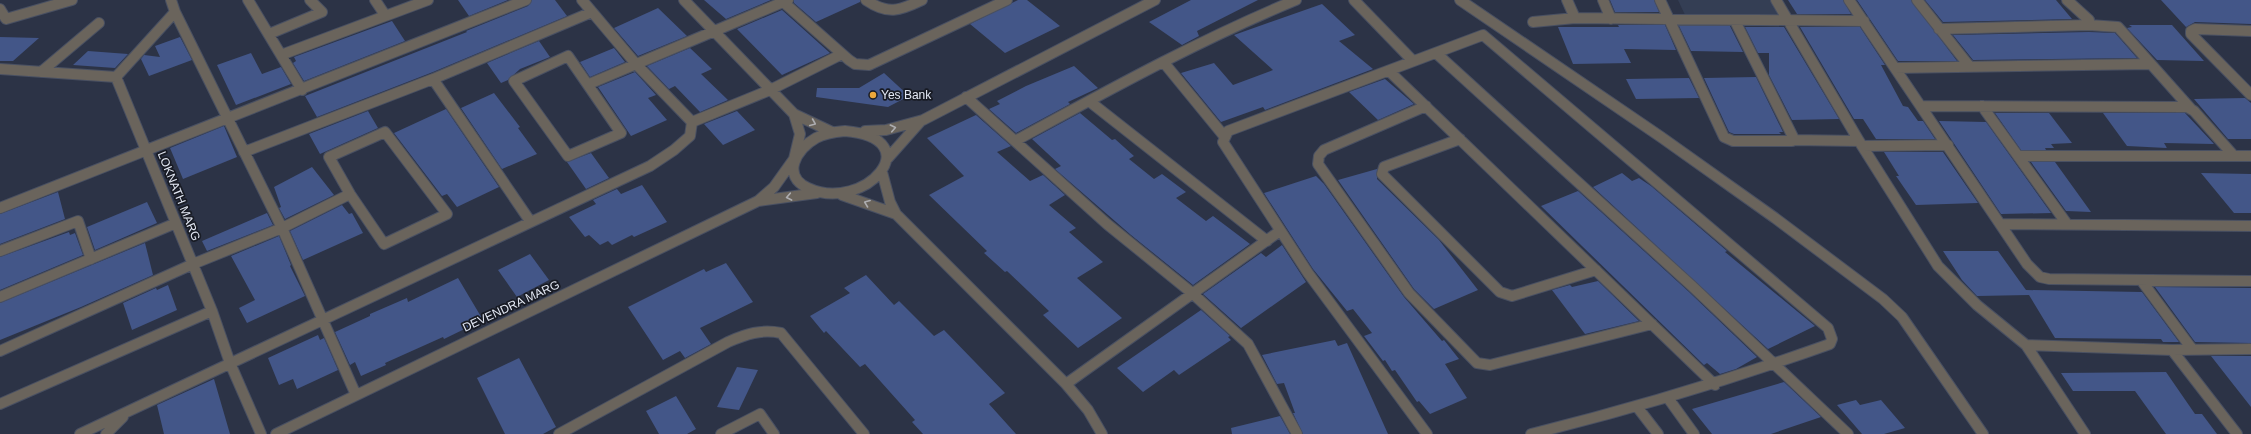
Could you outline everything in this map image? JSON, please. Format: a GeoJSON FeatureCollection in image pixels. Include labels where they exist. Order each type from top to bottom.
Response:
{"type":"FeatureCollection","features":[{"type":"Feature","properties":{"kind":"street"},"geometry":{"type":"LineString","coordinates":[[0,9],[3,22],[72,0]]}},
{"type":"Feature","properties":{"kind":"street"},"geometry":{"type":"LineString","coordinates":[[171,0],[175,12],[227,119],[282,228],[356,395]]}},
{"type":"Feature","properties":{"kind":"street"},"geometry":{"type":"LineString","coordinates":[[248,0],[302,90]]}},
{"type":"Feature","properties":{"kind":"street"},"geometry":{"type":"LineString","coordinates":[[269,34],[322,12],[310,0]]}},
{"type":"Feature","properties":{"kind":"street"},"geometry":{"type":"LineString","coordinates":[[375,0],[385,15]]}},
{"type":"Feature","properties":{"kind":"street"},"geometry":{"type":"LineString","coordinates":[[281,55],[428,0]]}},
{"type":"Feature","properties":{"kind":"street"},"geometry":{"type":"LineString","coordinates":[[0,208],[147,152],[526,0]]}},
{"type":"Feature","properties":{"kind":"street"},"geometry":{"type":"LineString","coordinates":[[582,0],[636,64],[692,122]]}},
{"type":"Feature","properties":{"kind":"street"},"geometry":{"type":"LineString","coordinates":[[684,0],[714,33],[794,114],[832,132]]}},
{"type":"Feature","properties":{"kind":"street"},"geometry":{"type":"LineString","coordinates":[[866,0],[879,9],[900,10],[922,0]]}},
{"type":"Feature","properties":{"kind":"street"},"geometry":{"type":"LineString","coordinates":[[589,84],[714,33],[784,1],[855,64],[869,65],[1007,0]]}},
{"type":"Feature","properties":{"kind":"street"},"geometry":{"type":"LineString","coordinates":[[794,159],[808,142],[832,132],[848,130],[863,132],[886,130],[923,120],[1155,0]]}},
{"type":"Feature","properties":{"kind":"street"},"geometry":{"type":"LineString","coordinates":[[1015,141],[1089,100],[1165,64],[1257,16],[1296,0]]}},
{"type":"Feature","properties":{"kind":"street"},"geometry":{"type":"LineString","coordinates":[[1354,0],[1413,61]]}},
{"type":"Feature","properties":{"kind":"street"},"geometry":{"type":"LineString","coordinates":[[1460,0],[1655,133],[1775,218],[1883,300],[1902,317],[1983,434]]}},
{"type":"Feature","properties":{"kind":"street"},"geometry":{"type":"LineString","coordinates":[[1566,0],[1575,18]]}},
{"type":"Feature","properties":{"kind":"street"},"geometry":{"type":"LineString","coordinates":[[1603,0],[1611,19]]}},
{"type":"Feature","properties":{"kind":"street"},"geometry":{"type":"LineString","coordinates":[[1660,0],[1668,20],[1726,139],[1733,141],[1782,142],[1793,140],[1948,145]]}},
{"type":"Feature","properties":{"kind":"street"},"geometry":{"type":"LineString","coordinates":[[1776,0],[1861,143],[1938,266],[1977,305],[2026,345],[2085,434]]}},
{"type":"Feature","properties":{"kind":"street"},"geometry":{"type":"LineString","coordinates":[[1850,0],[2027,264],[2040,277],[2049,280],[2251,281]]}},
{"type":"Feature","properties":{"kind":"street"},"geometry":{"type":"LineString","coordinates":[[1917,0],[1970,67]]}},
{"type":"Feature","properties":{"kind":"street"},"geometry":{"type":"LineString","coordinates":[[2067,0],[2089,20],[2089,25]]}},
{"type":"Feature","properties":{"kind":"street"},"geometry":{"type":"LineString","coordinates":[[0,69],[116,77],[175,12]]}},
{"type":"Feature","properties":{"kind":"street"},"geometry":{"type":"LineString","coordinates":[[244,152],[433,79],[592,12]]}},
{"type":"Feature","properties":{"kind":"street"},"geometry":{"type":"LineString","coordinates":[[1533,22],[1575,18],[1790,22],[1864,21]]}},
{"type":"Feature","properties":{"kind":"street"},"geometry":{"type":"LineString","coordinates":[[1735,21],[1793,140]]}},
{"type":"Feature","properties":{"kind":"street"},"geometry":{"type":"LineString","coordinates":[[41,72],[98,23]]}},
{"type":"Feature","properties":{"kind":"street"},"geometry":{"type":"LineString","coordinates":[[1939,29],[2089,25],[2118,27],[2234,156]]}},
{"type":"Feature","properties":{"kind":"street"},"geometry":{"type":"LineString","coordinates":[[2251,31],[2195,29],[2191,31],[2191,34],[2251,95]]}},
{"type":"Feature","properties":{"kind":"street"},"geometry":{"type":"LineString","coordinates":[[1427,434],[1308,273],[1223,142],[1224,136],[1228,131],[1483,35],[1772,280],[1831,333],[1830,344],[1715,385],[1638,408],[1531,434]]}},
{"type":"Feature","properties":{"kind":"street"},"geometry":{"type":"LineString","coordinates":[[1436,53],[1555,160],[1775,364],[1848,434]]}},
{"type":"Feature","properties":{"kind":"street"},"geometry":{"type":"LineString","coordinates":[[692,122],[770,90],[842,54]]}},
{"type":"Feature","properties":{"kind":"street"},"geometry":{"type":"LineString","coordinates":[[568,56],[589,84],[621,133],[568,156],[514,81],[568,56]]}},
{"type":"Feature","properties":{"kind":"street"},"geometry":{"type":"LineString","coordinates":[[1165,64],[1224,136]]}},
{"type":"Feature","properties":{"kind":"street"},"geometry":{"type":"LineString","coordinates":[[1895,68],[2151,64]]}},
{"type":"Feature","properties":{"kind":"street"},"geometry":{"type":"LineString","coordinates":[[1389,71],[1715,385]]}},
{"type":"Feature","properties":{"kind":"street","name":"LOKNATH MARG"},"geometry":{"type":"LineString","coordinates":[[116,77],[212,311],[230,363],[261,434]]}},
{"type":"Feature","properties":{"kind":"street"},"geometry":{"type":"LineString","coordinates":[[433,79],[530,221]]}},
{"type":"Feature","properties":{"kind":"street"},"geometry":{"type":"LineString","coordinates":[[966,97],[1107,224],[1192,293],[1248,344],[1297,434]]}},
{"type":"Feature","properties":{"kind":"street"},"geometry":{"type":"LineString","coordinates":[[1089,100],[1267,241]]}},
{"type":"Feature","properties":{"kind":"street"},"geometry":{"type":"LineString","coordinates":[[1426,106],[1324,150],[1319,156],[1318,164],[1409,293],[1476,362],[1490,365],[1652,324]]}},
{"type":"Feature","properties":{"kind":"street"},"geometry":{"type":"LineString","coordinates":[[1921,106],[2182,106],[2191,109]]}},
{"type":"Feature","properties":{"kind":"street"},"geometry":{"type":"LineString","coordinates":[[1982,106],[2067,224]]}},
{"type":"Feature","properties":{"kind":"street"},"geometry":{"type":"LineString","coordinates":[[794,114],[800,128],[800,136],[794,159],[793,170],[797,180],[806,188],[820,193],[837,194],[856,199],[896,214]]}},
{"type":"Feature","properties":{"kind":"street"},"geometry":{"type":"LineString","coordinates":[[837,194],[864,187],[882,172],[888,158],[904,138],[923,120]]}},
{"type":"Feature","properties":{"kind":"street"},"geometry":{"type":"LineString","coordinates":[[80,434],[324,320],[530,221],[650,166],[674,150],[690,136],[692,122]]}},
{"type":"Feature","properties":{"kind":"street"},"geometry":{"type":"LineString","coordinates":[[385,132],[446,214],[384,244],[350,194],[329,157],[385,132]]}},
{"type":"Feature","properties":{"kind":"street"},"geometry":{"type":"LineString","coordinates":[[863,132],[881,142],[886,149],[888,158]]}},
{"type":"Feature","properties":{"kind":"street"},"geometry":{"type":"LineString","coordinates":[[1460,139],[1384,167],[1382,174],[1500,292],[1505,295],[1512,296],[1596,270]]}},
{"type":"Feature","properties":{"kind":"street"},"geometry":{"type":"LineString","coordinates":[[2019,156],[2251,156]]}},
{"type":"Feature","properties":{"kind":"street","name":"DEVENDRA MARG"},"geometry":{"type":"LineString","coordinates":[[276,434],[758,201],[773,188],[794,159]]}},
{"type":"Feature","properties":{"kind":"street"},"geometry":{"type":"LineString","coordinates":[[882,172],[890,202],[896,214],[1066,384],[1088,410],[1102,434]]}},
{"type":"Feature","properties":{"kind":"street","name":"DEVENDRA MARG"},"geometry":{"type":"LineString","coordinates":[[758,201],[820,193]]}},
{"type":"Feature","properties":{"kind":"street"},"geometry":{"type":"LineString","coordinates":[[0,351],[193,264],[282,228],[350,194]]}},
{"type":"Feature","properties":{"kind":"street"},"geometry":{"type":"LineString","coordinates":[[0,251],[78,221],[91,259]]}},
{"type":"Feature","properties":{"kind":"street"},"geometry":{"type":"LineString","coordinates":[[0,297],[176,223]]}},
{"type":"Feature","properties":{"kind":"street"},"geometry":{"type":"LineString","coordinates":[[2001,224],[2251,226]]}},
{"type":"Feature","properties":{"kind":"street"},"geometry":{"type":"LineString","coordinates":[[1066,384],[1280,231]]}},
{"type":"Feature","properties":{"kind":"street"},"geometry":{"type":"LineString","coordinates":[[2141,280],[2192,349]]}},
{"type":"Feature","properties":{"kind":"street"},"geometry":{"type":"LineString","coordinates":[[0,404],[212,311]]}},
{"type":"Feature","properties":{"kind":"street"},"geometry":{"type":"LineString","coordinates":[[559,434],[728,342],[750,332],[766,330],[781,333],[864,434]]}},
{"type":"Feature","properties":{"kind":"street"},"geometry":{"type":"LineString","coordinates":[[2026,345],[2172,350],[2251,349]]}},
{"type":"Feature","properties":{"kind":"street"},"geometry":{"type":"LineString","coordinates":[[2172,350],[2237,434]]}},
{"type":"Feature","properties":{"kind":"street"},"geometry":{"type":"LineString","coordinates":[[1668,398],[1694,434]]}},
{"type":"Feature","properties":{"kind":"street"},"geometry":{"type":"LineString","coordinates":[[1638,408],[1658,434]]}},
{"type":"Feature","properties":{"kind":"street"},"geometry":{"type":"LineString","coordinates":[[106,434],[130,411]]}},
{"type":"Feature","properties":{"kind":"street"},"geometry":{"type":"LineString","coordinates":[[720,434],[760,414],[774,434]]}},
{"type":"Feature","properties":{"kind":"shaded area"},"geometry":{"type":"Polygon","coordinates":[[[1678,0],[1772,0],[1781,16],[1685,15],[1678,0]]]}},
{"type":"Feature","properties":{"kind":"building"},"geometry":{"type":"Polygon","coordinates":[[[458,0],[508,0],[469,16],[458,0]]]}},
{"type":"Feature","properties":{"kind":"building"},"geometry":{"type":"Polygon","coordinates":[[[532,0],[555,0],[567,16],[433,72],[317,117],[305,96],[467,32],[466,31],[528,6],[532,0]]]}},
{"type":"Feature","properties":{"kind":"building"},"geometry":{"type":"Polygon","coordinates":[[[704,0],[771,0],[726,19],[704,0]]]}},
{"type":"Feature","properties":{"kind":"building"},"geometry":{"type":"Polygon","coordinates":[[[794,0],[860,0],[860,2],[816,22],[794,3],[794,0]]]}},
{"type":"Feature","properties":{"kind":"building"},"geometry":{"type":"Polygon","coordinates":[[[1018,0],[1027,0],[1060,26],[1005,53],[970,24],[1018,0]]]}},
{"type":"Feature","properties":{"kind":"building"},"geometry":{"type":"Polygon","coordinates":[[[1191,0],[1258,0],[1197,31],[1199,36],[1182,45],[1149,22],[1191,0]]]}},
{"type":"Feature","properties":{"kind":"building"},"geometry":{"type":"Polygon","coordinates":[[[1610,0],[1654,0],[1659,12],[1615,12],[1610,0]]]}},
{"type":"Feature","properties":{"kind":"building"},"geometry":{"type":"Polygon","coordinates":[[[1788,0],[1843,0],[1851,14],[1797,14],[1788,0]]]}},
{"type":"Feature","properties":{"kind":"building"},"geometry":{"type":"Polygon","coordinates":[[[1857,0],[1911,0],[1957,61],[1898,61],[1857,0]]]}},
{"type":"Feature","properties":{"kind":"building"},"geometry":{"type":"Polygon","coordinates":[[[1925,0],[2056,0],[2072,19],[1943,22],[1925,0]]]}},
{"type":"Feature","properties":{"kind":"building"},"geometry":{"type":"Polygon","coordinates":[[[2161,0],[2251,0],[2251,24],[2195,22],[2186,27],[2161,0]]]}},
{"type":"Feature","properties":{"kind":"building"},"geometry":{"type":"Polygon","coordinates":[[[1322,4],[1355,35],[1339,41],[1373,69],[1265,110],[1263,107],[1221,122],[1181,73],[1214,63],[1233,85],[1273,70],[1234,35],[1322,4]]]}},
{"type":"Feature","properties":{"kind":"building"},"geometry":{"type":"Polygon","coordinates":[[[658,8],[687,36],[638,56],[614,28],[658,8]]]}},
{"type":"Feature","properties":{"kind":"building"},"geometry":{"type":"Polygon","coordinates":[[[782,10],[830,53],[782,75],[737,29],[782,10]]]}},
{"type":"Feature","properties":{"kind":"building"},"geometry":{"type":"Polygon","coordinates":[[[392,21],[405,41],[304,81],[293,63],[296,61],[294,57],[392,21]]]}},
{"type":"Feature","properties":{"kind":"building"},"geometry":{"type":"Polygon","coordinates":[[[1618,25],[1665,25],[1676,50],[1624,49],[1631,63],[1573,64],[1558,27],[1619,27],[1618,25]]]}},
{"type":"Feature","properties":{"kind":"building"},"geometry":{"type":"Polygon","coordinates":[[[2129,25],[2172,25],[2204,61],[2157,60],[2127,28],[2132,27],[2129,25]]]}},
{"type":"Feature","properties":{"kind":"building"},"geometry":{"type":"Polygon","coordinates":[[[1679,26],[1730,26],[1743,52],[1691,51],[1679,26]]]}},
{"type":"Feature","properties":{"kind":"building"},"geometry":{"type":"Polygon","coordinates":[[[1745,27],[1784,27],[1839,119],[1792,120],[1769,75],[1769,53],[1758,53],[1745,27]]]}},
{"type":"Feature","properties":{"kind":"building"},"geometry":{"type":"Polygon","coordinates":[[[1800,27],[1860,27],[1885,65],[1881,65],[1903,106],[1908,107],[1918,121],[1923,121],[1935,139],[1876,139],[1863,119],[1854,119],[1800,27]]]}},
{"type":"Feature","properties":{"kind":"building"},"geometry":{"type":"Polygon","coordinates":[[[2089,32],[2115,33],[2137,58],[1973,60],[1953,35],[2089,32]]]}},
{"type":"Feature","properties":{"kind":"building"},"geometry":{"type":"Polygon","coordinates":[[[0,37],[39,38],[13,61],[0,61],[0,37]]]}},
{"type":"Feature","properties":{"kind":"building"},"geometry":{"type":"Polygon","coordinates":[[[180,37],[192,60],[149,76],[141,59],[144,55],[160,57],[155,46],[180,37]]]}},
{"type":"Feature","properties":{"kind":"building"},"geometry":{"type":"Polygon","coordinates":[[[539,41],[550,57],[520,69],[508,80],[501,83],[487,63],[539,41]]]}},
{"type":"Feature","properties":{"kind":"building"},"geometry":{"type":"Polygon","coordinates":[[[614,48],[625,62],[590,77],[580,62],[614,48]]]}},
{"type":"Feature","properties":{"kind":"building"},"geometry":{"type":"Polygon","coordinates":[[[690,48],[712,69],[701,74],[728,100],[700,112],[675,86],[669,89],[647,66],[690,48]]]}},
{"type":"Feature","properties":{"kind":"building"},"geometry":{"type":"Polygon","coordinates":[[[88,51],[128,54],[115,68],[73,65],[88,51]]]}},
{"type":"Feature","properties":{"kind":"building"},"geometry":{"type":"Polygon","coordinates":[[[251,53],[262,74],[281,67],[291,84],[236,105],[217,65],[251,53]]]}},
{"type":"Feature","properties":{"kind":"building"},"geometry":{"type":"Polygon","coordinates":[[[1074,66],[1098,88],[1068,102],[1070,104],[1016,133],[989,109],[1000,104],[997,101],[1026,86],[1074,66]]]}},
{"type":"Feature","properties":{"kind":"building"},"geometry":{"type":"Polygon","coordinates":[[[635,72],[656,95],[648,98],[667,120],[631,136],[598,87],[635,72]]]}},
{"type":"Feature","properties":{"kind":"building"},"geometry":{"type":"Polygon","coordinates":[[[884,73],[909,96],[888,107],[816,97],[817,88],[859,88],[884,73]]]}},
{"type":"Feature","properties":{"kind":"building"},"geometry":{"type":"Polygon","coordinates":[[[1756,77],[1783,132],[1779,132],[1781,134],[1734,134],[1729,132],[1704,78],[1756,77]]]}},
{"type":"Feature","properties":{"kind":"building"},"geometry":{"type":"Polygon","coordinates":[[[1689,78],[1699,98],[1636,99],[1626,79],[1689,78]]]}},
{"type":"Feature","properties":{"kind":"building"},"geometry":{"type":"Polygon","coordinates":[[[1385,79],[1414,104],[1378,120],[1349,92],[1385,79]]]}},
{"type":"Feature","properties":{"kind":"building"},"geometry":{"type":"Polygon","coordinates":[[[494,93],[520,127],[518,128],[537,154],[502,169],[461,108],[494,93]]]}},
{"type":"Feature","properties":{"kind":"building"},"geometry":{"type":"Polygon","coordinates":[[[2245,98],[2251,103],[2251,139],[2228,139],[2194,99],[2245,98]]]}},
{"type":"Feature","properties":{"kind":"building"},"geometry":{"type":"Polygon","coordinates":[[[446,109],[499,187],[457,207],[447,194],[442,196],[394,133],[446,109]]]}},
{"type":"Feature","properties":{"kind":"building"},"geometry":{"type":"Polygon","coordinates":[[[368,111],[378,128],[320,154],[309,134],[368,111]]]}},
{"type":"Feature","properties":{"kind":"building"},"geometry":{"type":"Polygon","coordinates":[[[737,111],[755,130],[723,145],[704,124],[737,111]]]}},
{"type":"Feature","properties":{"kind":"building"},"geometry":{"type":"Polygon","coordinates":[[[1080,113],[1112,140],[1115,139],[1134,156],[1129,159],[1154,179],[1162,174],[1186,192],[1176,198],[1206,221],[1213,216],[1250,244],[1193,285],[1131,235],[1055,169],[1061,166],[1032,139],[1080,113]]]}},
{"type":"Feature","properties":{"kind":"building"},"geometry":{"type":"Polygon","coordinates":[[[1995,113],[2049,113],[2072,143],[2051,144],[2054,148],[2045,148],[2046,150],[2021,150],[1995,113]]]}},
{"type":"Feature","properties":{"kind":"building"},"geometry":{"type":"Polygon","coordinates":[[[2103,113],[2185,113],[2214,144],[2164,143],[2167,148],[2127,146],[2103,113]]]}},
{"type":"Feature","properties":{"kind":"building"},"geometry":{"type":"Polygon","coordinates":[[[976,115],[1011,146],[997,152],[1030,181],[1043,175],[1065,195],[1049,205],[1076,228],[1069,232],[1103,262],[1077,278],[1122,318],[1078,348],[1043,315],[1049,311],[1007,271],[1005,272],[984,253],[987,251],[929,195],[964,176],[927,138],[976,115]]]}},
{"type":"Feature","properties":{"kind":"building"},"geometry":{"type":"Polygon","coordinates":[[[1939,121],[1986,122],[2051,213],[2001,214],[1939,121]]]}},
{"type":"Feature","properties":{"kind":"building"},"geometry":{"type":"Polygon","coordinates":[[[224,126],[237,157],[183,179],[170,148],[224,126]]]}},
{"type":"Feature","properties":{"kind":"building"},"geometry":{"type":"Polygon","coordinates":[[[1884,152],[1943,152],[1978,203],[1916,205],[1896,176],[1899,176],[1884,152]]]}},
{"type":"Feature","properties":{"kind":"building"},"geometry":{"type":"Polygon","coordinates":[[[591,153],[609,178],[586,189],[567,162],[591,153]]]}},
{"type":"Feature","properties":{"kind":"building"},"geometry":{"type":"Polygon","coordinates":[[[2031,162],[2055,162],[2091,212],[2066,211],[2031,162]]]}},
{"type":"Feature","properties":{"kind":"building"},"geometry":{"type":"Polygon","coordinates":[[[312,167],[334,195],[285,219],[279,208],[281,207],[274,187],[312,167]]]}},
{"type":"Feature","properties":{"kind":"building"},"geometry":{"type":"Polygon","coordinates":[[[1377,169],[1377,179],[1439,240],[1478,290],[1434,309],[1414,289],[1338,180],[1377,169]]]}},
{"type":"Feature","properties":{"kind":"building"},"geometry":{"type":"Polygon","coordinates":[[[1622,173],[1632,181],[1639,178],[1651,186],[1727,251],[1725,252],[1815,326],[1768,349],[1593,187],[1622,173]]]}},
{"type":"Feature","properties":{"kind":"building"},"geometry":{"type":"Polygon","coordinates":[[[2201,173],[2251,174],[2251,213],[2234,213],[2201,173]]]}},
{"type":"Feature","properties":{"kind":"building"},"geometry":{"type":"Polygon","coordinates":[[[1316,176],[1324,184],[1404,297],[1442,341],[1444,340],[1459,359],[1445,364],[1467,398],[1430,414],[1419,401],[1417,402],[1395,370],[1392,371],[1385,360],[1383,361],[1364,336],[1372,333],[1353,309],[1347,311],[1313,269],[1264,193],[1316,176]]]}},
{"type":"Feature","properties":{"kind":"building"},"geometry":{"type":"Polygon","coordinates":[[[642,185],[667,222],[634,237],[632,235],[612,245],[608,241],[600,245],[589,235],[585,237],[569,217],[596,204],[593,200],[617,189],[621,194],[642,185]]]}},
{"type":"Feature","properties":{"kind":"building"},"geometry":{"type":"Polygon","coordinates":[[[1578,191],[1688,291],[1757,357],[1736,369],[1720,374],[1707,363],[1704,365],[1541,206],[1578,191]]]}},
{"type":"Feature","properties":{"kind":"building"},"geometry":{"type":"Polygon","coordinates":[[[58,192],[65,219],[0,244],[0,214],[58,192]]]}},
{"type":"Feature","properties":{"kind":"building"},"geometry":{"type":"Polygon","coordinates":[[[147,202],[157,223],[95,250],[87,227],[147,202]]]}},
{"type":"Feature","properties":{"kind":"building"},"geometry":{"type":"Polygon","coordinates":[[[342,205],[349,214],[352,213],[363,233],[303,260],[290,231],[342,205]]]}},
{"type":"Feature","properties":{"kind":"building"},"geometry":{"type":"Polygon","coordinates":[[[267,213],[273,225],[207,251],[202,241],[267,213]]]}},
{"type":"Feature","properties":{"kind":"building"},"geometry":{"type":"Polygon","coordinates":[[[69,232],[70,235],[75,233],[83,255],[0,290],[0,257],[69,232]]]}},
{"type":"Feature","properties":{"kind":"building"},"geometry":{"type":"Polygon","coordinates":[[[279,236],[291,265],[290,266],[305,296],[247,323],[239,308],[255,300],[231,256],[279,236]]]}},
{"type":"Feature","properties":{"kind":"building"},"geometry":{"type":"Polygon","coordinates":[[[145,243],[153,275],[81,307],[0,340],[0,303],[145,243]]]}},
{"type":"Feature","properties":{"kind":"building"},"geometry":{"type":"Polygon","coordinates":[[[1282,245],[1306,282],[1241,328],[1203,294],[1261,253],[1266,257],[1282,245]]]}},
{"type":"Feature","properties":{"kind":"building"},"geometry":{"type":"Polygon","coordinates":[[[1943,251],[1998,251],[2026,290],[2142,292],[2179,342],[2163,342],[2161,339],[2055,338],[2029,295],[1977,296],[1962,280],[1943,251]]]}},
{"type":"Feature","properties":{"kind":"building"},"geometry":{"type":"Polygon","coordinates":[[[530,254],[549,280],[517,297],[498,270],[530,254]]]}},
{"type":"Feature","properties":{"kind":"building"},"geometry":{"type":"Polygon","coordinates":[[[726,263],[753,302],[700,328],[711,344],[685,358],[680,351],[663,360],[628,307],[704,269],[706,272],[726,263]]]}},
{"type":"Feature","properties":{"kind":"building"},"geometry":{"type":"Polygon","coordinates":[[[866,275],[894,305],[899,301],[934,336],[944,330],[1005,393],[989,404],[1016,434],[923,434],[912,422],[915,420],[865,364],[860,367],[826,331],[824,333],[810,316],[850,293],[844,288],[866,275]]]}},
{"type":"Feature","properties":{"kind":"building"},"geometry":{"type":"Polygon","coordinates":[[[458,278],[483,320],[444,339],[443,337],[385,363],[386,365],[361,376],[355,362],[350,365],[335,332],[370,316],[370,314],[407,298],[408,302],[458,278]]]}},
{"type":"Feature","properties":{"kind":"building"},"geometry":{"type":"Polygon","coordinates":[[[1598,281],[1639,321],[1585,334],[1552,290],[1570,285],[1572,287],[1598,281]]]}},
{"type":"Feature","properties":{"kind":"building"},"geometry":{"type":"Polygon","coordinates":[[[168,285],[177,310],[132,330],[123,303],[156,288],[157,290],[168,285]]]}},
{"type":"Feature","properties":{"kind":"building"},"geometry":{"type":"Polygon","coordinates":[[[2155,287],[2251,288],[2251,343],[2195,342],[2155,287]]]}},
{"type":"Feature","properties":{"kind":"building"},"geometry":{"type":"Polygon","coordinates":[[[1201,310],[1230,336],[1228,337],[1231,340],[1179,375],[1174,370],[1143,392],[1117,368],[1201,310]]]}},
{"type":"Feature","properties":{"kind":"building"},"geometry":{"type":"Polygon","coordinates":[[[318,335],[320,340],[324,338],[338,370],[297,389],[293,379],[279,385],[268,358],[318,335]]]}},
{"type":"Feature","properties":{"kind":"building"},"geometry":{"type":"Polygon","coordinates":[[[1335,340],[1338,346],[1347,343],[1388,434],[1303,434],[1293,413],[1295,413],[1284,383],[1277,384],[1262,355],[1335,340]]]}},
{"type":"Feature","properties":{"kind":"building"},"geometry":{"type":"Polygon","coordinates":[[[2211,356],[2251,356],[2251,407],[2229,379],[2211,356]]]}},
{"type":"Feature","properties":{"kind":"building"},"geometry":{"type":"Polygon","coordinates":[[[519,358],[556,427],[543,434],[505,434],[477,378],[519,358]]]}},
{"type":"Feature","properties":{"kind":"building"},"geometry":{"type":"Polygon","coordinates":[[[737,367],[758,370],[739,410],[717,407],[737,367]]]}},
{"type":"Feature","properties":{"kind":"building"},"geometry":{"type":"Polygon","coordinates":[[[2166,372],[2195,414],[2202,414],[2217,434],[2166,434],[2135,391],[2073,391],[2061,373],[2166,372]]]}},
{"type":"Feature","properties":{"kind":"building"},"geometry":{"type":"Polygon","coordinates":[[[214,379],[230,434],[164,434],[157,405],[214,379]]]}},
{"type":"Feature","properties":{"kind":"building"},"geometry":{"type":"Polygon","coordinates":[[[1784,382],[1821,417],[1771,434],[1712,434],[1692,409],[1784,382]]]}},
{"type":"Feature","properties":{"kind":"building"},"geometry":{"type":"Polygon","coordinates":[[[676,396],[696,429],[687,434],[659,434],[646,411],[676,396]]]}},
{"type":"Feature","properties":{"kind":"building"},"geometry":{"type":"Polygon","coordinates":[[[1856,400],[1860,405],[1881,400],[1905,428],[1884,434],[1862,434],[1837,405],[1856,400]]]}},
{"type":"Feature","properties":{"kind":"building"},"geometry":{"type":"Polygon","coordinates":[[[1280,416],[1290,434],[1232,434],[1231,428],[1280,416]]]}},
{"type":"Feature","properties":{"kind":"place","name":"Yes Bank"},"geometry":{"type":"Point","coordinates":[873,95]}}]}
